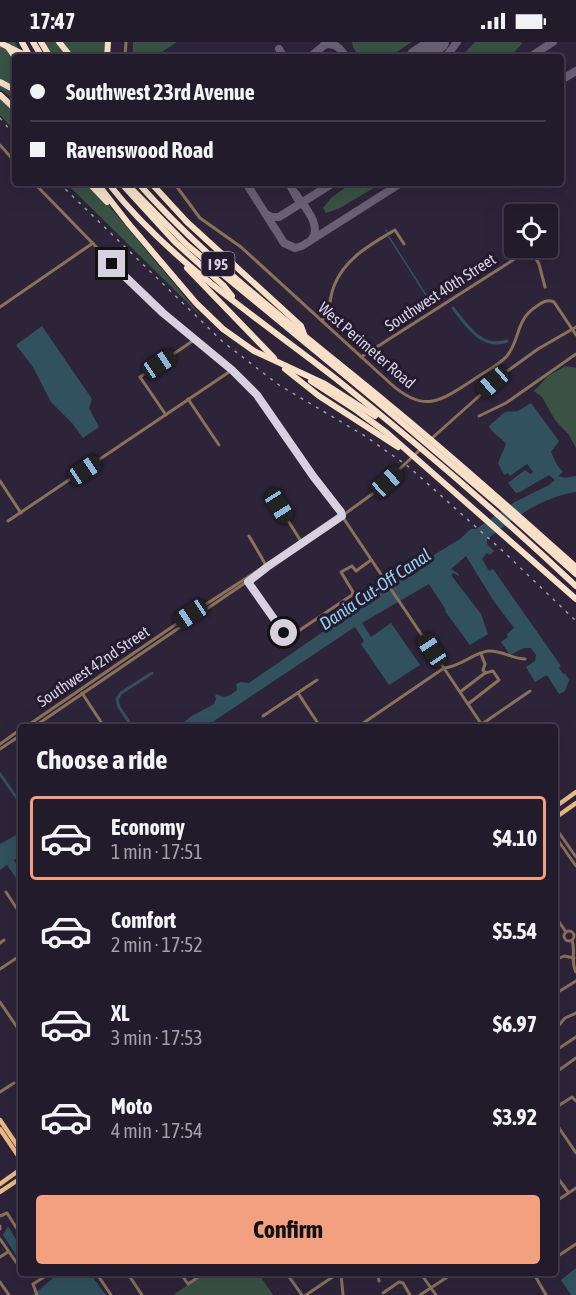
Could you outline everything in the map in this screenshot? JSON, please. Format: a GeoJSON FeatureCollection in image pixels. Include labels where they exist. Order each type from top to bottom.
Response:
{"type":"FeatureCollection","features":[{"type":"Feature","properties":{"kind":"highway"},"geometry":{"type":"LineString","coordinates":[[2,43],[22,54]]}},
{"type":"Feature","properties":{"kind":"highway"},"geometry":{"type":"LineString","coordinates":[[2,43],[13,54]]}},
{"type":"Feature","properties":{"kind":"highway"},"geometry":{"type":"LineString","coordinates":[[0,95],[12,106]]}},
{"type":"Feature","properties":{"kind":"highway"},"geometry":{"type":"LineString","coordinates":[[92,186],[128,223]]}},
{"type":"Feature","properties":{"kind":"highway"},"geometry":{"type":"LineString","coordinates":[[99,186],[196,303],[223,329],[254,351],[341,393],[406,436]]}},
{"type":"Feature","properties":{"kind":"highway","name":"I 95"},"geometry":{"type":"LineString","coordinates":[[112,186],[137,217],[162,242],[207,280],[576,567]]}},
{"type":"Feature","properties":{"kind":"highway"},"geometry":{"type":"LineString","coordinates":[[113,186],[166,240],[232,296],[344,382],[498,507]]}},
{"type":"Feature","properties":{"kind":"highway"},"geometry":{"type":"LineString","coordinates":[[126,186],[175,242],[232,296]]}},
{"type":"Feature","properties":{"kind":"highway"},"geometry":{"type":"LineString","coordinates":[[126,186],[218,272],[498,507]]}},
{"type":"Feature","properties":{"kind":"highway"},"geometry":{"type":"LineString","coordinates":[[135,186],[218,272]]}},
{"type":"Feature","properties":{"kind":"highway","name":"I 95"},"geometry":{"type":"LineString","coordinates":[[141,186],[220,266],[466,469],[498,507],[517,523],[576,586]]}},
{"type":"Feature","properties":{"kind":"highway"},"geometry":{"type":"LineString","coordinates":[[154,186],[187,222],[301,326],[305,337]]}},
{"type":"Feature","properties":{"kind":"highway"},"geometry":{"type":"LineString","coordinates":[[159,186],[187,222]]}},
{"type":"Feature","properties":{"kind":"highway"},"geometry":{"type":"LineString","coordinates":[[162,242],[261,345],[300,382],[422,464]]}},
{"type":"Feature","properties":{"kind":"highway"},"geometry":{"type":"LineString","coordinates":[[297,372],[370,420],[484,516],[576,599]]}},
{"type":"Feature","properties":{"kind":"highway"},"geometry":{"type":"LineString","coordinates":[[517,523],[576,574]]}},
{"type":"Feature","properties":{"kind":"highway"},"geometry":{"type":"LineString","coordinates":[[517,523],[576,580]]}},
{"type":"Feature","properties":{"kind":"main road"},"geometry":{"type":"LineString","coordinates":[[558,805],[576,792]]}},
{"type":"Feature","properties":{"kind":"main road"},"geometry":{"type":"LineString","coordinates":[[558,816],[576,803]]}},
{"type":"Feature","properties":{"kind":"main road"},"geometry":{"type":"LineString","coordinates":[[2,1118],[18,1146]]}},
{"type":"Feature","properties":{"kind":"main road"},"geometry":{"type":"LineString","coordinates":[[0,1129],[18,1156]]}},
{"type":"Feature","properties":{"kind":"main road"},"geometry":{"type":"LineString","coordinates":[[0,1184],[18,1171]]}},
{"type":"Feature","properties":{"kind":"main road"},"geometry":{"type":"LineString","coordinates":[[0,1192],[18,1180]]}},
{"type":"Feature","properties":{"kind":"street"},"geometry":{"type":"LineString","coordinates":[[0,145],[12,159]]}},
{"type":"Feature","properties":{"kind":"street"},"geometry":{"type":"LineString","coordinates":[[37,186],[146,297],[232,370],[257,395],[341,512],[482,724]]}},
{"type":"Feature","properties":{"kind":"street","name":"West Perimeter Road"},"geometry":{"type":"LineString","coordinates":[[176,186],[201,218],[241,247],[407,397],[422,402],[439,400],[504,358],[513,347],[524,317],[542,302],[550,300],[555,303],[571,328]]}},
{"type":"Feature","properties":{"kind":"street"},"geometry":{"type":"LineString","coordinates":[[322,321],[328,312],[334,286],[346,265],[360,252],[395,230],[404,244]]}},
{"type":"Feature","properties":{"kind":"street"},"geometry":{"type":"LineString","coordinates":[[0,307],[93,243]]}},
{"type":"Feature","properties":{"kind":"street","name":"Southwest 40th Street"},"geometry":{"type":"LineString","coordinates":[[361,357],[524,253],[534,255],[539,264],[545,287]]}},
{"type":"Feature","properties":{"kind":"street"},"geometry":{"type":"LineString","coordinates":[[571,328],[576,321]]}},
{"type":"Feature","properties":{"kind":"street"},"geometry":{"type":"LineString","coordinates":[[571,328],[576,327]]}},
{"type":"Feature","properties":{"kind":"street"},"geometry":{"type":"LineString","coordinates":[[571,328],[576,335]]}},
{"type":"Feature","properties":{"kind":"street","name":"Southwest 42nd Street"},"geometry":{"type":"LineString","coordinates":[[28,724],[267,567],[375,492],[506,372],[571,328]]}},
{"type":"Feature","properties":{"kind":"street"},"geometry":{"type":"LineString","coordinates":[[166,415],[140,377],[194,340]]}},
{"type":"Feature","properties":{"kind":"street"},"geometry":{"type":"LineString","coordinates":[[479,416],[506,402],[576,354]]}},
{"type":"Feature","properties":{"kind":"street"},"geometry":{"type":"LineString","coordinates":[[9,521],[232,370]]}},
{"type":"Feature","properties":{"kind":"street"},"geometry":{"type":"LineString","coordinates":[[188,399],[219,445]]}},
{"type":"Feature","properties":{"kind":"street"},"geometry":{"type":"LineString","coordinates":[[0,481],[21,513]]}},
{"type":"Feature","properties":{"kind":"street"},"geometry":{"type":"LineString","coordinates":[[279,506],[302,543]]}},
{"type":"Feature","properties":{"kind":"street"},"geometry":{"type":"LineString","coordinates":[[249,536],[267,567]]}},
{"type":"Feature","properties":{"kind":"street"},"geometry":{"type":"LineString","coordinates":[[247,580],[288,638],[352,595],[352,590],[341,572],[352,566],[356,571],[371,560]]}},
{"type":"Feature","properties":{"kind":"street","name":"Southwest 42nd Street"},"geometry":{"type":"LineString","coordinates":[[38,724],[247,580]]}},
{"type":"Feature","properties":{"kind":"street"},"geometry":{"type":"LineString","coordinates":[[142,653],[146,645]]}},
{"type":"Feature","properties":{"kind":"street"},"geometry":{"type":"LineString","coordinates":[[362,724],[444,668],[453,667],[486,651],[495,651],[516,659],[525,659]]}},
{"type":"Feature","properties":{"kind":"street"},"geometry":{"type":"LineString","coordinates":[[481,654],[485,664],[483,670],[485,673]]}},
{"type":"Feature","properties":{"kind":"street"},"geometry":{"type":"LineString","coordinates":[[460,692],[485,673],[493,671],[499,680],[468,704]]}},
{"type":"Feature","properties":{"kind":"street"},"geometry":{"type":"LineString","coordinates":[[264,716],[317,680]]}},
{"type":"Feature","properties":{"kind":"street"},"geometry":{"type":"LineString","coordinates":[[486,724],[530,691]]}},
{"type":"Feature","properties":{"kind":"street"},"geometry":{"type":"LineString","coordinates":[[82,693],[102,724]]}},
{"type":"Feature","properties":{"kind":"street"},"geometry":{"type":"LineString","coordinates":[[298,693],[318,724]]}},
{"type":"Feature","properties":{"kind":"street"},"geometry":{"type":"LineString","coordinates":[[54,712],[59,704]]}},
{"type":"Feature","properties":{"kind":"street","name":"Southwest 42nd Street"},"geometry":{"type":"LineString","coordinates":[[0,744],[18,731]]}},
{"type":"Feature","properties":{"kind":"street"},"geometry":{"type":"LineString","coordinates":[[0,749],[18,737]]}},
{"type":"Feature","properties":{"kind":"street"},"geometry":{"type":"LineString","coordinates":[[558,831],[576,857]]}},
{"type":"Feature","properties":{"kind":"street"},"geometry":{"type":"LineString","coordinates":[[558,840],[576,866]]}},
{"type":"Feature","properties":{"kind":"street"},"geometry":{"type":"LineString","coordinates":[[6,892],[18,910]]}},
{"type":"Feature","properties":{"kind":"street"},"geometry":{"type":"LineString","coordinates":[[558,920],[574,938],[576,949],[573,963],[576,972]]}},
{"type":"Feature","properties":{"kind":"street"},"geometry":{"type":"LineString","coordinates":[[574,938],[565,939],[564,936],[576,928]]}},
{"type":"Feature","properties":{"kind":"street"},"geometry":{"type":"LineString","coordinates":[[558,959],[564,956],[574,958]]}},
{"type":"Feature","properties":{"kind":"street"},"geometry":{"type":"LineString","coordinates":[[0,969],[18,957]]}},
{"type":"Feature","properties":{"kind":"street"},"geometry":{"type":"LineString","coordinates":[[558,992],[576,981]]}},
{"type":"Feature","properties":{"kind":"street"},"geometry":{"type":"LineString","coordinates":[[0,1002],[18,1029]]}},
{"type":"Feature","properties":{"kind":"street"},"geometry":{"type":"LineString","coordinates":[[558,1026],[565,1018],[576,1013]]}},
{"type":"Feature","properties":{"kind":"street"},"geometry":{"type":"LineString","coordinates":[[558,1049],[576,1037]]}},
{"type":"Feature","properties":{"kind":"street"},"geometry":{"type":"LineString","coordinates":[[558,1071],[576,1058]]}},
{"type":"Feature","properties":{"kind":"street"},"geometry":{"type":"LineString","coordinates":[[0,1092],[14,1083]]}},
{"type":"Feature","properties":{"kind":"street"},"geometry":{"type":"LineString","coordinates":[[558,1106],[572,1097],[576,1101]]}},
{"type":"Feature","properties":{"kind":"street"},"geometry":{"type":"LineString","coordinates":[[558,1126],[576,1153]]}},
{"type":"Feature","properties":{"kind":"street"},"geometry":{"type":"LineString","coordinates":[[558,1178],[568,1193]]}},
{"type":"Feature","properties":{"kind":"street"},"geometry":{"type":"LineString","coordinates":[[558,1200],[576,1188]]}},
{"type":"Feature","properties":{"kind":"street"},"geometry":{"type":"LineString","coordinates":[[0,1216],[7,1213],[18,1230]]}},
{"type":"Feature","properties":{"kind":"street"},"geometry":{"type":"LineString","coordinates":[[0,1239],[18,1266]]}},
{"type":"Feature","properties":{"kind":"street"},"geometry":{"type":"LineString","coordinates":[[558,1256],[576,1244]]}},
{"type":"Feature","properties":{"kind":"street"},"geometry":{"type":"LineString","coordinates":[[0,1257],[8,1252]]}},
{"type":"Feature","properties":{"kind":"street"},"geometry":{"type":"LineString","coordinates":[[38,1295],[33,1284],[46,1276]]}},
{"type":"Feature","properties":{"kind":"street"},"geometry":{"type":"LineString","coordinates":[[98,1276],[111,1295]]}},
{"type":"Feature","properties":{"kind":"street"},"geometry":{"type":"LineString","coordinates":[[129,1276],[142,1295]]}},
{"type":"Feature","properties":{"kind":"street"},"geometry":{"type":"LineString","coordinates":[[182,1276],[188,1284],[200,1276]]}},
{"type":"Feature","properties":{"kind":"street"},"geometry":{"type":"LineString","coordinates":[[290,1276],[304,1295],[336,1276]]}},
{"type":"Feature","properties":{"kind":"street"},"geometry":{"type":"LineString","coordinates":[[339,1276],[343,1295]]}},
{"type":"Feature","properties":{"kind":"street"},"geometry":{"type":"LineString","coordinates":[[378,1276],[379,1281]]}},
{"type":"Feature","properties":{"kind":"street"},"geometry":{"type":"LineString","coordinates":[[422,1276],[436,1295]]}},
{"type":"Feature","properties":{"kind":"street"},"geometry":{"type":"LineString","coordinates":[[420,1295],[446,1276]]}},
{"type":"Feature","properties":{"kind":"street"},"geometry":{"type":"LineString","coordinates":[[534,1276],[546,1295]]}},
{"type":"Feature","properties":{"kind":"street"},"geometry":{"type":"LineString","coordinates":[[383,1293],[399,1281],[403,1283],[410,1295]]}},
{"type":"Feature","properties":{"kind":"street"},"geometry":{"type":"LineString","coordinates":[[0,1282],[9,1295]]}},
{"type":"Feature","properties":{"kind":"green space"},"geometry":{"type":"Polygon","coordinates":[[[0,42],[15,42],[21,54],[12,54],[12,98],[0,89],[0,42]]]}},
{"type":"Feature","properties":{"kind":"green space"},"geometry":{"type":"Polygon","coordinates":[[[44,42],[105,42],[104,54],[51,54],[44,42]]]}},
{"type":"Feature","properties":{"kind":"green space"},"geometry":{"type":"Polygon","coordinates":[[[133,42],[177,42],[159,54],[133,54],[133,42]]]}},
{"type":"Feature","properties":{"kind":"green space"},"geometry":{"type":"Polygon","coordinates":[[[352,42],[412,42],[394,54],[357,54],[352,42]]]}},
{"type":"Feature","properties":{"kind":"green space"},"geometry":{"type":"Polygon","coordinates":[[[475,42],[521,42],[522,44],[512,54],[464,54],[475,42]]]}},
{"type":"Feature","properties":{"kind":"green space"},"geometry":{"type":"Polygon","coordinates":[[[0,99],[12,110],[12,128],[0,115],[0,99]]]}},
{"type":"Feature","properties":{"kind":"green space"},"geometry":{"type":"Polygon","coordinates":[[[69,186],[93,186],[201,316],[69,186]]]}},
{"type":"Feature","properties":{"kind":"green space"},"geometry":{"type":"Polygon","coordinates":[[[348,186],[377,186],[340,208],[326,213],[323,208],[332,197],[348,186]]]}},
{"type":"Feature","properties":{"kind":"green space"},"geometry":{"type":"Polygon","coordinates":[[[566,366],[576,368],[576,448],[569,435],[555,420],[542,397],[534,391],[548,376],[566,366]]]}},
{"type":"Feature","properties":{"kind":"green space"},"geometry":{"type":"Polygon","coordinates":[[[201,1276],[260,1276],[273,1295],[173,1295],[201,1276]]]}},
{"type":"Feature","properties":{"kind":"water"},"geometry":{"type":"Polygon","coordinates":[[[42,326],[92,399],[89,408],[99,427],[83,438],[51,402],[33,367],[16,345],[42,326]]]}},
{"type":"Feature","properties":{"kind":"water"},"geometry":{"type":"Polygon","coordinates":[[[531,403],[559,441],[551,452],[563,472],[558,476],[565,478],[576,476],[576,492],[539,504],[508,523],[487,539],[487,544],[494,551],[490,555],[487,553],[482,559],[489,571],[493,569],[561,666],[559,668],[569,680],[565,691],[559,694],[547,675],[535,682],[526,667],[535,661],[536,655],[531,648],[524,648],[510,655],[501,642],[514,628],[493,600],[466,556],[451,569],[459,574],[458,576],[454,573],[451,575],[481,614],[488,634],[470,645],[429,584],[362,623],[371,637],[391,623],[420,665],[389,685],[361,644],[364,641],[355,627],[210,724],[182,724],[190,717],[214,704],[217,694],[227,696],[237,690],[236,684],[249,683],[460,539],[471,529],[476,529],[515,502],[555,480],[549,475],[516,493],[508,483],[525,470],[530,474],[533,472],[527,464],[510,476],[508,473],[504,475],[498,463],[506,444],[489,426],[505,412],[518,411],[531,403]]]}},
{"type":"Feature","properties":{"kind":"water"},"geometry":{"type":"Polygon","coordinates":[[[18,834],[18,857],[14,860],[18,866],[18,881],[7,865],[0,870],[0,844],[18,834]]]}},
{"type":"Feature","properties":{"kind":"water"},"geometry":{"type":"Polygon","coordinates":[[[8,1226],[18,1243],[18,1258],[3,1235],[8,1226]]]}},
{"type":"Feature","properties":{"kind":"water"},"geometry":{"type":"Polygon","coordinates":[[[576,1268],[576,1295],[571,1295],[561,1280],[576,1268]]]}},
{"type":"Feature","properties":{"kind":"water"},"geometry":{"type":"Polygon","coordinates":[[[56,1276],[92,1276],[106,1295],[33,1295],[56,1276]]]}},
{"type":"Feature","properties":{"kind":"waterway"},"geometry":{"type":"LineString","coordinates":[[389,237],[433,306]]}},
{"type":"Feature","properties":{"kind":"waterway"},"geometry":{"type":"LineString","coordinates":[[453,308],[469,328],[482,339],[498,343],[507,341]]}},
{"type":"Feature","properties":{"kind":"waterway"},"geometry":{"type":"LineString","coordinates":[[130,724],[119,707],[117,699],[121,693],[152,673]]}},
{"type":"Feature","properties":{"kind":"waterway"},"geometry":{"type":"LineString","coordinates":[[0,774],[18,800]]}},
{"type":"Feature","properties":{"kind":"taxiway"},"geometry":{"type":"LineString","coordinates":[[314,54],[328,42]]}},
{"type":"Feature","properties":{"kind":"taxiway"},"geometry":{"type":"LineString","coordinates":[[448,54],[457,42]]}},
{"type":"Feature","properties":{"kind":"taxiway"},"geometry":{"type":"LineString","coordinates":[[535,54],[553,42]]}},
{"type":"Feature","properties":{"kind":"taxiway"},"geometry":{"type":"LineString","coordinates":[[324,45],[337,46],[344,54]]}},
{"type":"Feature","properties":{"kind":"taxiway"},"geometry":{"type":"LineString","coordinates":[[279,49],[282,54]]}},
{"type":"Feature","properties":{"kind":"taxiway"},"geometry":{"type":"LineString","coordinates":[[564,78],[576,71]]}},
{"type":"Feature","properties":{"kind":"taxiway"},"geometry":{"type":"LineString","coordinates":[[248,186],[284,243],[295,248],[302,246],[396,186]]}},
{"type":"Feature","properties":{"kind":"taxiway"},"geometry":{"type":"LineString","coordinates":[[291,186],[297,198]]}},
{"type":"Feature","properties":{"kind":"taxiway"},"geometry":{"type":"LineString","coordinates":[[266,214],[279,217],[328,186]]}},
{"type":"Feature","properties":{"kind":"taxiway"},"geometry":{"type":"LineString","coordinates":[[296,194],[315,227],[312,239]]}},
{"type":"Feature","properties":{"kind":"runway"},"geometry":{"type":"LineString","coordinates":[[421,54],[439,42]]}},
{"type":"Feature","properties":{"kind":"railway"},"geometry":{"type":"LineString","coordinates":[[0,118],[12,132]]}},
{"type":"Feature","properties":{"kind":"railway"},"geometry":{"type":"LineString","coordinates":[[62,186],[223,342],[279,385],[365,436],[409,467],[505,553],[576,621]]}},
{"type":"Feature","properties":{"kind":"route"},"geometry":{"type":"LineString","coordinates":[[112,264],[163,313],[232,370],[257,395],[341,512],[342,516],[248,582],[284,633]]}},
{"type":"Feature","properties":{"kind":"water label","name":"Dania Cut-Off Canal"},"geometry":{"type":"Point","coordinates":[375,589]}}]}
